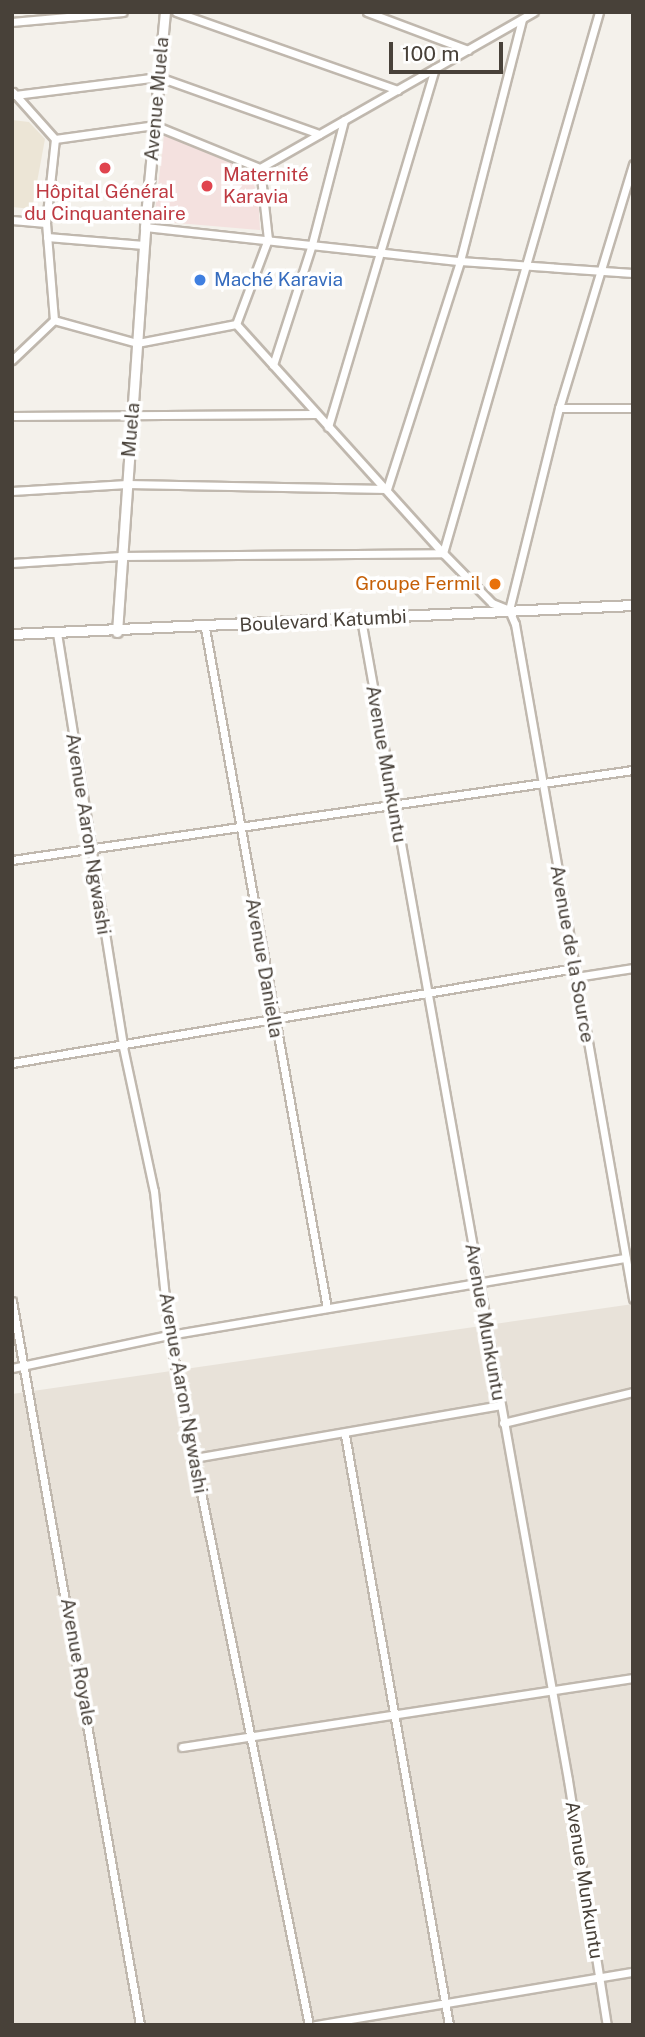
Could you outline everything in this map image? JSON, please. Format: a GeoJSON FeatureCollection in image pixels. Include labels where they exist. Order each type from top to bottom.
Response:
{"type":"FeatureCollection","features":[{"type":"Feature","properties":{"kind":"street"},"geometry":{"type":"LineString","coordinates":[[12,22],[123,12]]}},
{"type":"Feature","properties":{"kind":"street","name":"Avenue Muela"},"geometry":{"type":"LineString","coordinates":[[145,227],[165,12]]}},
{"type":"Feature","properties":{"kind":"street"},"geometry":{"type":"LineString","coordinates":[[176,12],[398,90]]}},
{"type":"Feature","properties":{"kind":"street"},"geometry":{"type":"LineString","coordinates":[[367,12],[468,50]]}},
{"type":"Feature","properties":{"kind":"street"},"geometry":{"type":"LineString","coordinates":[[260,168],[534,12]]}},
{"type":"Feature","properties":{"kind":"street"},"geometry":{"type":"LineString","coordinates":[[443,553],[599,12]]}},
{"type":"Feature","properties":{"kind":"street"},"geometry":{"type":"LineString","coordinates":[[387,489],[460,261],[522,20]]}},
{"type":"Feature","properties":{"kind":"street"},"geometry":{"type":"LineString","coordinates":[[328,427],[384,251],[435,69]]}},
{"type":"Feature","properties":{"kind":"street"},"geometry":{"type":"LineString","coordinates":[[14,93],[159,78],[319,134]]}},
{"type":"Feature","properties":{"kind":"street"},"geometry":{"type":"LineString","coordinates":[[14,93],[55,139],[46,223],[54,320]]}},
{"type":"Feature","properties":{"kind":"street"},"geometry":{"type":"LineString","coordinates":[[273,365],[312,244],[344,120]]}},
{"type":"Feature","properties":{"kind":"street"},"geometry":{"type":"LineString","coordinates":[[55,139],[154,125],[260,168]]}},
{"type":"Feature","properties":{"kind":"street"},"geometry":{"type":"LineString","coordinates":[[236,324],[443,553],[492,603],[509,610],[559,408],[603,271],[633,164]]}},
{"type":"Feature","properties":{"kind":"street"},"geometry":{"type":"LineString","coordinates":[[236,324],[268,239],[260,168]]}},
{"type":"Feature","properties":{"kind":"street"},"geometry":{"type":"LineString","coordinates":[[12,220],[46,223]]}},
{"type":"Feature","properties":{"kind":"street"},"geometry":{"type":"LineString","coordinates":[[145,227],[460,261],[633,273]]}},
{"type":"Feature","properties":{"kind":"street","name":"Muela"},"geometry":{"type":"LineString","coordinates":[[117,632],[145,227]]}},
{"type":"Feature","properties":{"kind":"street"},"geometry":{"type":"LineString","coordinates":[[47,237],[144,245]]}},
{"type":"Feature","properties":{"kind":"street"},"geometry":{"type":"LineString","coordinates":[[54,320],[137,344],[236,324]]}},
{"type":"Feature","properties":{"kind":"street"},"geometry":{"type":"LineString","coordinates":[[12,360],[54,320]]}},
{"type":"Feature","properties":{"kind":"street"},"geometry":{"type":"LineString","coordinates":[[559,408],[633,408]]}},
{"type":"Feature","properties":{"kind":"street"},"geometry":{"type":"LineString","coordinates":[[12,416],[133,413],[316,414]]}},
{"type":"Feature","properties":{"kind":"street"},"geometry":{"type":"LineString","coordinates":[[12,491],[127,484],[387,489]]}},
{"type":"Feature","properties":{"kind":"street"},"geometry":{"type":"LineString","coordinates":[[12,563],[121,556],[443,553]]}},
{"type":"Feature","properties":{"kind":"street","name":"Boulevard Katumbi"},"geometry":{"type":"LineString","coordinates":[[12,634],[205,628],[633,605]]}},
{"type":"Feature","properties":{"kind":"street","name":"Avenue de la Source"},"geometry":{"type":"LineString","coordinates":[[509,610],[516,624],[541,782],[633,1299]]}},
{"type":"Feature","properties":{"kind":"street","name":"Avenue Munkuntu"},"geometry":{"type":"LineString","coordinates":[[361,619],[553,1693],[607,2025]]}},
{"type":"Feature","properties":{"kind":"street","name":"Avenue Daniella"},"geometry":{"type":"LineString","coordinates":[[205,628],[272,1018],[327,1308]]}},
{"type":"Feature","properties":{"kind":"street","name":"Avenue Aaron Ngwashi"},"geometry":{"type":"LineString","coordinates":[[57,634],[123,1047],[154,1191],[169,1335],[309,2025]]}},
{"type":"Feature","properties":{"kind":"street"},"geometry":{"type":"LineString","coordinates":[[12,860],[633,770]]}},
{"type":"Feature","properties":{"kind":"street"},"geometry":{"type":"LineString","coordinates":[[12,1063],[123,1047],[272,1018],[427,994],[576,973],[633,968]]}},
{"type":"Feature","properties":{"kind":"street"},"geometry":{"type":"LineString","coordinates":[[12,1368],[169,1335],[626,1258]]}},
{"type":"Feature","properties":{"kind":"street","name":"Avenue Royale"},"geometry":{"type":"LineString","coordinates":[[12,1301],[140,2025]]}},
{"type":"Feature","properties":{"kind":"street"},"geometry":{"type":"LineString","coordinates":[[503,1423],[633,1392]]}},
{"type":"Feature","properties":{"kind":"street"},"geometry":{"type":"LineString","coordinates":[[194,1458],[345,1435],[500,1405]]}},
{"type":"Feature","properties":{"kind":"street"},"geometry":{"type":"LineString","coordinates":[[345,1435],[398,1717],[449,2025]]}},
{"type":"Feature","properties":{"kind":"street"},"geometry":{"type":"LineString","coordinates":[[182,1747],[252,1740],[633,1678]]}},
{"type":"Feature","properties":{"kind":"street"},"geometry":{"type":"LineString","coordinates":[[315,2025],[633,1972]]}},
{"type":"Feature","properties":{"kind":"shaded area"},"geometry":{"type":"Polygon","coordinates":[[[12,120],[29,122],[45,139],[32,209],[12,207],[12,120]]]}},
{"type":"Feature","properties":{"kind":"shaded area","name":"Maternité Karavia"},"geometry":{"type":"Polygon","coordinates":[[[164,135],[246,168],[258,194],[260,230],[154,221],[164,135]]]}},
{"type":"Feature","properties":{"kind":"shaded area"},"geometry":{"type":"Polygon","coordinates":[[[633,1304],[633,2025],[12,2025],[12,1394],[633,1304]]]}},
{"type":"Feature","properties":{"kind":"place","name":"Hôpital Général du Cinquantenaire"},"geometry":{"type":"Point","coordinates":[105,168]}},
{"type":"Feature","properties":{"kind":"place","name":"Maternité Karavia"},"geometry":{"type":"Point","coordinates":[207,186]}},
{"type":"Feature","properties":{"kind":"place","name":"Maché Karavia"},"geometry":{"type":"Point","coordinates":[200,280]}},
{"type":"Feature","properties":{"kind":"place","name":"Groupe Fermil"},"geometry":{"type":"Point","coordinates":[495,584]}}]}
